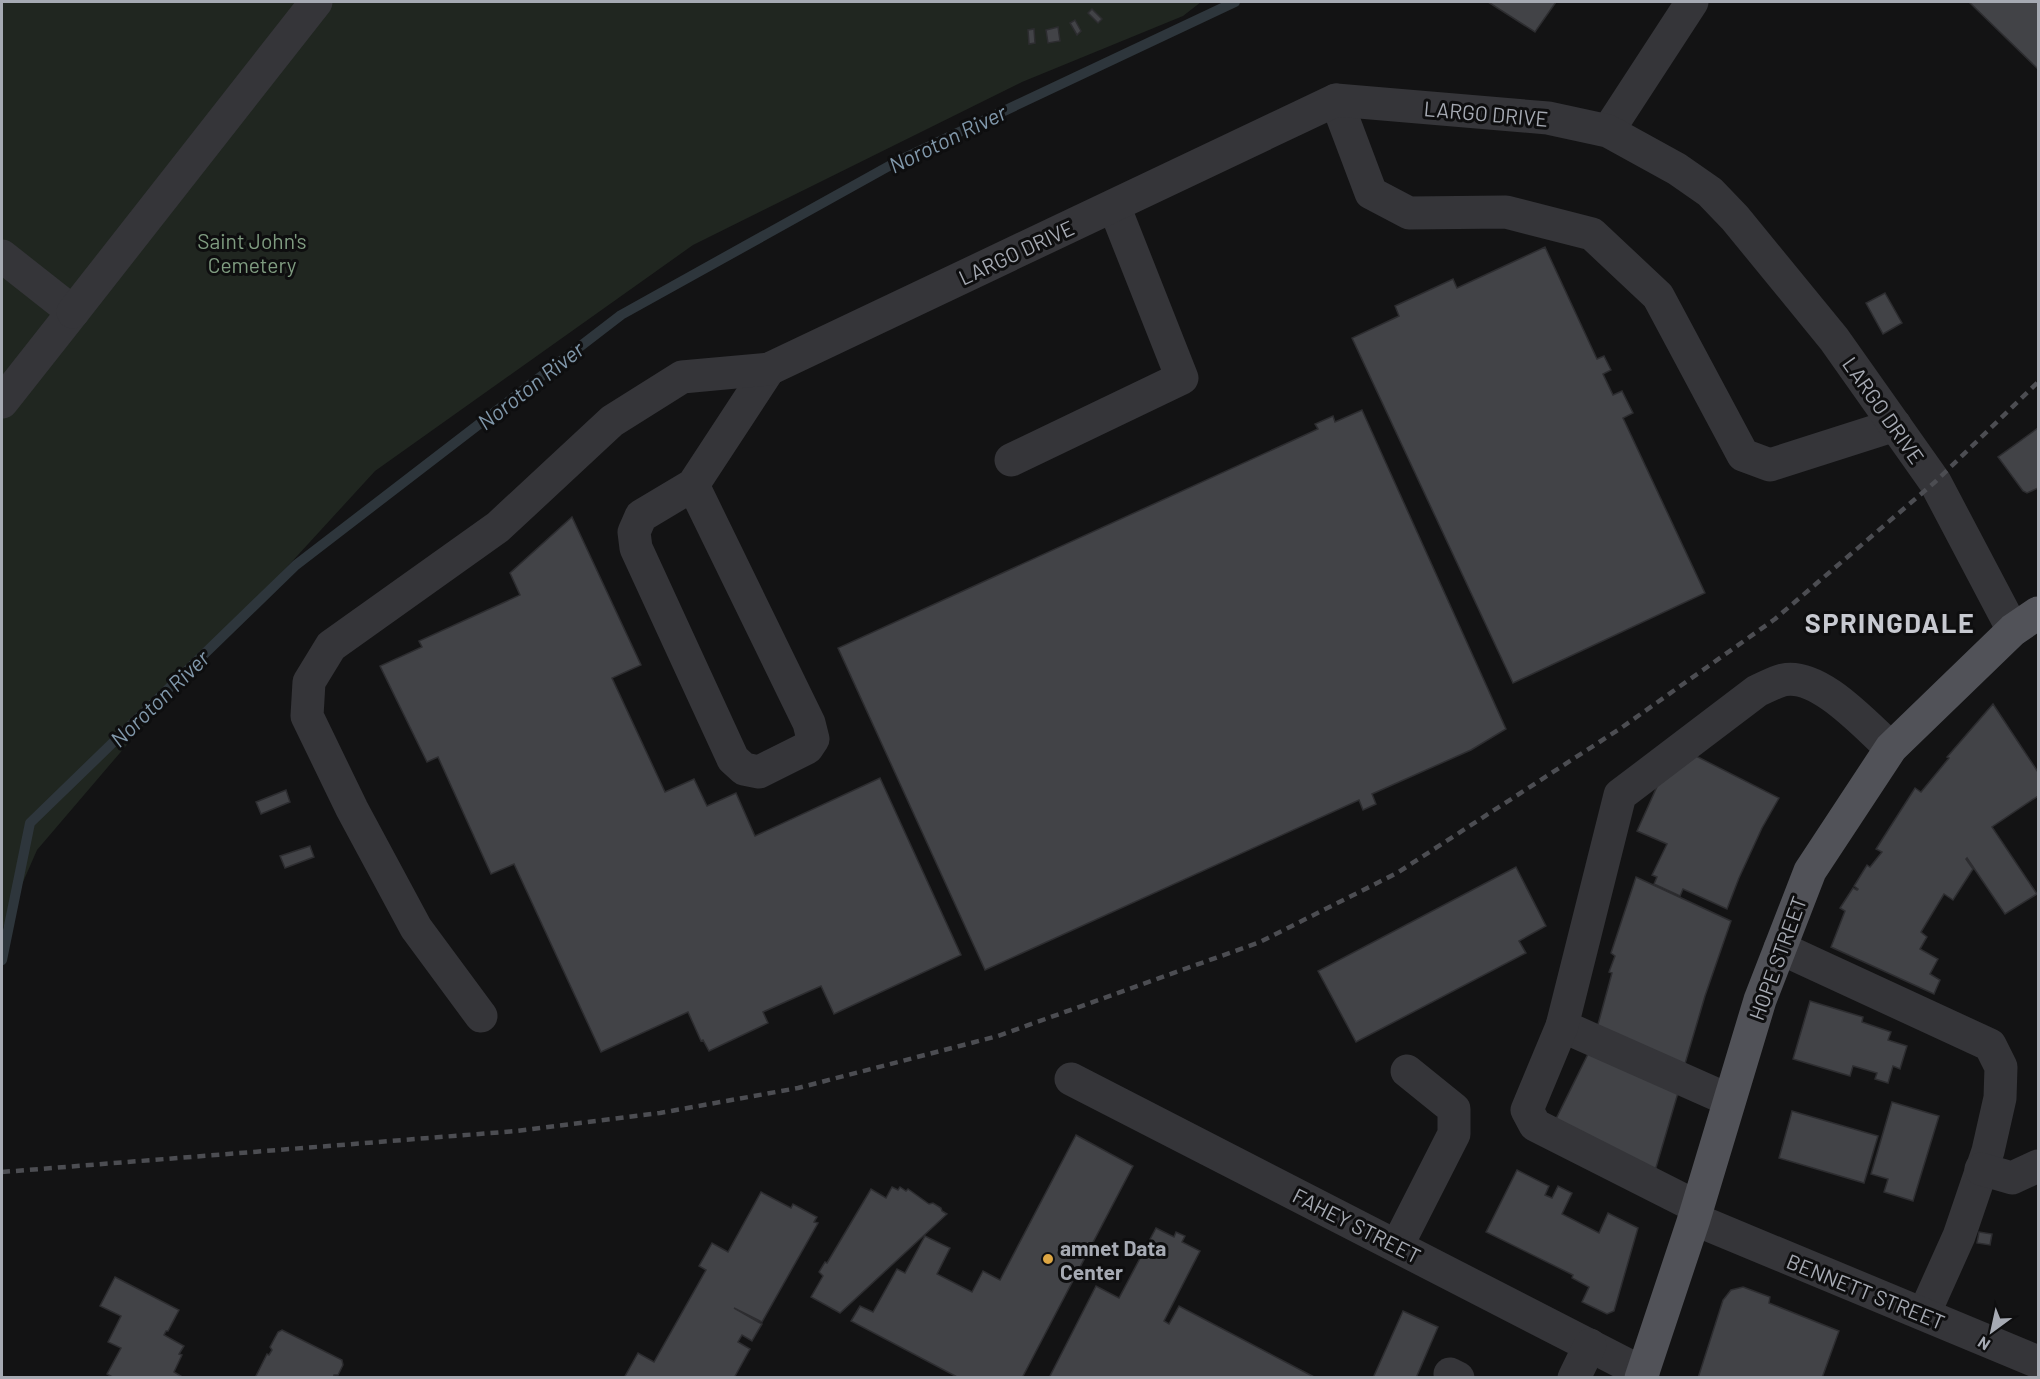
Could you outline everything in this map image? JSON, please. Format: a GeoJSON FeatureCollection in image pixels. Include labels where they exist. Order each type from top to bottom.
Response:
{"type":"FeatureCollection","features":[{"type":"Feature","properties":{"kind":"main road","name":"HOPE STREET"},"geometry":{"type":"LineString","coordinates":[[1642,1375],[1695,1213],[1760,1000],[1810,871],[1891,748],[2026,622]]}},
{"type":"Feature","properties":{"kind":"street"},"geometry":{"type":"LineString","coordinates":[[2,402],[316,2]]}},
{"type":"Feature","properties":{"kind":"street"},"geometry":{"type":"LineString","coordinates":[[1608,131],[1692,2]]}},
{"type":"Feature","properties":{"kind":"street"},"geometry":{"type":"LineString","coordinates":[[1336,100],[1371,193],[1408,213],[1506,212],[1592,234],[1658,296],[1743,455],[1770,465],[1895,425]]}},
{"type":"Feature","properties":{"kind":"street","name":"LARGO DRIVE"},"geometry":{"type":"LineString","coordinates":[[769,369],[1336,100],[1548,118],[1608,131],[1677,170],[1716,198],[1735,218],[1834,339],[1935,482],[2026,622]]}},
{"type":"Feature","properties":{"kind":"street"},"geometry":{"type":"LineString","coordinates":[[1011,460],[1182,378],[1114,206]]}},
{"type":"Feature","properties":{"kind":"street"},"geometry":{"type":"LineString","coordinates":[[2,256],[73,312]]}},
{"type":"Feature","properties":{"kind":"street"},"geometry":{"type":"LineString","coordinates":[[693,485],[809,723],[813,739],[807,748],[759,772],[744,769],[733,759],[636,548],[634,532],[641,516],[693,485],[769,369]]}},
{"type":"Feature","properties":{"kind":"street"},"geometry":{"type":"LineString","coordinates":[[481,1016],[416,928],[352,809],[307,716],[309,682],[331,646],[498,526],[612,422],[682,377],[769,369]]}},
{"type":"Feature","properties":{"kind":"street"},"geometry":{"type":"LineString","coordinates":[[1729,1100],[1562,1026],[1620,795],[1757,691],[1784,680],[1804,680],[1838,700],[1891,748]]}},
{"type":"Feature","properties":{"kind":"street"},"geometry":{"type":"LineString","coordinates":[[1780,948],[1990,1045],[2001,1068],[2000,1098],[1988,1151],[1959,1236],[1924,1314]]}},
{"type":"Feature","properties":{"kind":"street","name":"BENNETT STREET"},"geometry":{"type":"LineString","coordinates":[[1562,1026],[1527,1110],[1535,1125],[1695,1213],[2038,1362]]}},
{"type":"Feature","properties":{"kind":"street"},"geometry":{"type":"LineString","coordinates":[[1397,1246],[1454,1134],[1454,1109],[1407,1071]]}},
{"type":"Feature","properties":{"kind":"street","name":"FAHEY STREET"},"geometry":{"type":"LineString","coordinates":[[1071,1079],[1590,1345],[1642,1375]]}},
{"type":"Feature","properties":{"kind":"street"},"geometry":{"type":"LineString","coordinates":[[1981,1169],[2012,1178],[2038,1166]]}},
{"type":"Feature","properties":{"kind":"street"},"geometry":{"type":"LineString","coordinates":[[1574,1377],[1590,1345]]}},
{"type":"Feature","properties":{"kind":"green space","name":"Saint John's Cemetery"},"geometry":{"type":"Polygon","coordinates":[[[2,2],[1201,2],[1183,16],[1022,82],[693,245],[375,471],[166,699],[37,850],[2,930],[2,2]]]}},
{"type":"Feature","properties":{"kind":"building"},"geometry":{"type":"Polygon","coordinates":[[[1488,2],[1556,2],[1535,32],[1488,2]]]}},
{"type":"Feature","properties":{"kind":"building"},"geometry":{"type":"Polygon","coordinates":[[[1969,2],[2038,2],[2038,69],[1969,2]]]}},
{"type":"Feature","properties":{"kind":"building"},"geometry":{"type":"Polygon","coordinates":[[[1092,9],[1102,19],[1098,23],[1088,13],[1092,9]]]}},
{"type":"Feature","properties":{"kind":"building"},"geometry":{"type":"Polygon","coordinates":[[[1075,20],[1081,31],[1077,35],[1070,23],[1075,20]]]}},
{"type":"Feature","properties":{"kind":"building"},"geometry":{"type":"Polygon","coordinates":[[[1058,27],[1060,41],[1048,43],[1046,30],[1058,27]]]}},
{"type":"Feature","properties":{"kind":"building"},"geometry":{"type":"Polygon","coordinates":[[[1034,29],[1035,43],[1029,44],[1028,30],[1034,29]]]}},
{"type":"Feature","properties":{"kind":"building"},"geometry":{"type":"Polygon","coordinates":[[[1545,247],[1597,359],[1604,356],[1611,370],[1603,374],[1613,395],[1622,391],[1633,413],[1623,418],[1705,593],[1513,683],[1352,338],[1399,316],[1395,306],[1453,279],[1457,288],[1545,247]]]}},
{"type":"Feature","properties":{"kind":"building"},"geometry":{"type":"Polygon","coordinates":[[[1885,293],[1902,323],[1883,334],[1866,303],[1885,293]]]}},
{"type":"Feature","properties":{"kind":"building"},"geometry":{"type":"Polygon","coordinates":[[[1362,410],[1506,729],[1471,750],[1372,794],[1376,804],[1363,810],[1359,800],[985,970],[838,648],[1318,429],[1315,424],[1333,416],[1335,422],[1362,410]]]}},
{"type":"Feature","properties":{"kind":"building"},"geometry":{"type":"Polygon","coordinates":[[[2038,428],[2038,488],[2027,493],[2023,491],[1998,457],[2038,428]]]}},
{"type":"Feature","properties":{"kind":"building"},"geometry":{"type":"Polygon","coordinates":[[[572,517],[641,665],[612,678],[665,792],[694,779],[707,806],[736,793],[755,836],[880,778],[961,955],[834,1014],[821,986],[763,1012],[768,1023],[709,1051],[703,1040],[701,1041],[688,1012],[601,1052],[514,864],[491,874],[438,757],[427,762],[380,666],[422,647],[419,641],[520,595],[510,573],[572,517]]]}},
{"type":"Feature","properties":{"kind":"building"},"geometry":{"type":"Polygon","coordinates":[[[1993,704],[2038,772],[2038,796],[1992,827],[2037,894],[2005,914],[1967,858],[1973,869],[1953,900],[1944,894],[1921,932],[1927,937],[1920,949],[1938,959],[1930,974],[1940,980],[1934,994],[1831,947],[1845,911],[1840,908],[1853,888],[1858,889],[1854,886],[1867,865],[1870,867],[1882,852],[1876,849],[1915,788],[1921,792],[1949,758],[1947,757],[1993,704]]]}},
{"type":"Feature","properties":{"kind":"building"},"geometry":{"type":"Polygon","coordinates":[[[1690,753],[1779,798],[1762,828],[1727,909],[1683,889],[1680,896],[1654,884],[1657,877],[1652,875],[1667,844],[1637,831],[1660,780],[1690,753]]]}},
{"type":"Feature","properties":{"kind":"building"},"geometry":{"type":"Polygon","coordinates":[[[286,790],[290,802],[261,814],[256,802],[286,790]]]}},
{"type":"Feature","properties":{"kind":"building"},"geometry":{"type":"Polygon","coordinates":[[[310,846],[314,857],[285,868],[280,856],[310,846]]]}},
{"type":"Feature","properties":{"kind":"building"},"geometry":{"type":"Polygon","coordinates":[[[1516,867],[1546,926],[1519,941],[1526,953],[1356,1042],[1318,971],[1516,867]]]}},
{"type":"Feature","properties":{"kind":"building"},"geometry":{"type":"Polygon","coordinates":[[[1636,877],[1731,921],[1705,996],[1682,1074],[1597,1028],[1612,973],[1609,972],[1615,956],[1611,953],[1636,877]]]}},
{"type":"Feature","properties":{"kind":"building"},"geometry":{"type":"Polygon","coordinates":[[[1810,1001],[1863,1017],[1862,1022],[1891,1032],[1888,1040],[1907,1046],[1900,1069],[1893,1066],[1888,1083],[1875,1079],[1877,1073],[1853,1066],[1850,1076],[1793,1059],[1810,1001]]]}},
{"type":"Feature","properties":{"kind":"building"},"geometry":{"type":"Polygon","coordinates":[[[1590,1050],[1678,1093],[1655,1171],[1555,1121],[1590,1050]]]}},
{"type":"Feature","properties":{"kind":"building"},"geometry":{"type":"Polygon","coordinates":[[[1892,1102],[1939,1116],[1913,1201],[1884,1192],[1888,1179],[1871,1174],[1892,1102]]]}},
{"type":"Feature","properties":{"kind":"building"},"geometry":{"type":"Polygon","coordinates":[[[1792,1111],[1878,1136],[1864,1183],[1779,1158],[1792,1111]]]}},
{"type":"Feature","properties":{"kind":"building","name":"amnet Data Center"},"geometry":{"type":"Polygon","coordinates":[[[1076,1135],[1133,1166],[1022,1378],[959,1378],[851,1321],[860,1306],[873,1312],[897,1269],[905,1273],[925,1236],[950,1248],[937,1274],[972,1292],[983,1271],[1000,1280],[1076,1135]]]}},
{"type":"Feature","properties":{"kind":"building"},"geometry":{"type":"Polygon","coordinates":[[[1517,1170],[1549,1186],[1545,1195],[1552,1198],[1558,1186],[1572,1193],[1562,1214],[1599,1233],[1608,1213],[1638,1228],[1614,1311],[1607,1314],[1582,1302],[1589,1287],[1572,1278],[1573,1275],[1486,1232],[1517,1170]]]}},
{"type":"Feature","properties":{"kind":"building"},"geometry":{"type":"Polygon","coordinates":[[[892,1187],[898,1190],[900,1187],[906,1191],[908,1189],[929,1204],[933,1203],[941,1208],[947,1214],[840,1313],[811,1297],[823,1276],[819,1272],[825,1262],[827,1263],[871,1189],[886,1198],[892,1187]]]}},
{"type":"Feature","properties":{"kind":"building"},"geometry":{"type":"Polygon","coordinates":[[[761,1192],[791,1208],[793,1204],[817,1217],[814,1222],[818,1223],[762,1322],[734,1308],[762,1324],[752,1341],[742,1335],[738,1342],[750,1349],[734,1378],[624,1378],[638,1353],[654,1362],[706,1270],[699,1266],[712,1243],[728,1252],[761,1192]]]}},
{"type":"Feature","properties":{"kind":"building"},"geometry":{"type":"Polygon","coordinates":[[[1156,1228],[1174,1237],[1176,1232],[1185,1236],[1182,1242],[1200,1251],[1164,1321],[1169,1324],[1179,1306],[1316,1378],[1049,1378],[1096,1286],[1119,1298],[1156,1228]]]}},
{"type":"Feature","properties":{"kind":"building"},"geometry":{"type":"Polygon","coordinates":[[[1979,1232],[1992,1234],[1990,1245],[1977,1243],[1979,1232]]]}},
{"type":"Feature","properties":{"kind":"building"},"geometry":{"type":"Polygon","coordinates":[[[115,1277],[179,1310],[164,1335],[184,1346],[174,1372],[184,1378],[114,1378],[107,1374],[121,1348],[108,1342],[121,1316],[100,1306],[115,1277]]]}},
{"type":"Feature","properties":{"kind":"building"},"geometry":{"type":"Polygon","coordinates":[[[1743,1287],[1770,1297],[1769,1303],[1839,1331],[1822,1378],[1698,1378],[1723,1300],[1731,1290],[1743,1287]]]}},
{"type":"Feature","properties":{"kind":"building"},"geometry":{"type":"Polygon","coordinates":[[[1403,1311],[1438,1327],[1416,1378],[1373,1378],[1403,1311]]]}},
{"type":"Feature","properties":{"kind":"building"},"geometry":{"type":"Polygon","coordinates":[[[282,1330],[342,1360],[343,1365],[338,1375],[334,1375],[333,1378],[255,1378],[267,1354],[269,1355],[272,1350],[270,1347],[278,1332],[282,1330]]]}},
{"type":"Feature","properties":{"kind":"waterway","name":"Noroton River"},"geometry":{"type":"LineString","coordinates":[[2,960],[30,823],[296,565],[621,315],[898,161],[1235,2]]}},
{"type":"Feature","properties":{"kind":"railway"},"geometry":{"type":"LineString","coordinates":[[2,1172],[516,1131],[660,1113],[798,1088],[998,1036],[1260,942],[1397,873],[1621,728],[1775,619],[1935,482],[2038,382]]}},
{"type":"Feature","properties":{"kind":"place","name":"amnet Data Center"},"geometry":{"type":"Point","coordinates":[1048,1259]}},
{"type":"Feature","properties":{"kind":"district","name":"SPRINGDALE"},"geometry":{"type":"Point","coordinates":[1890,622]}}]}
